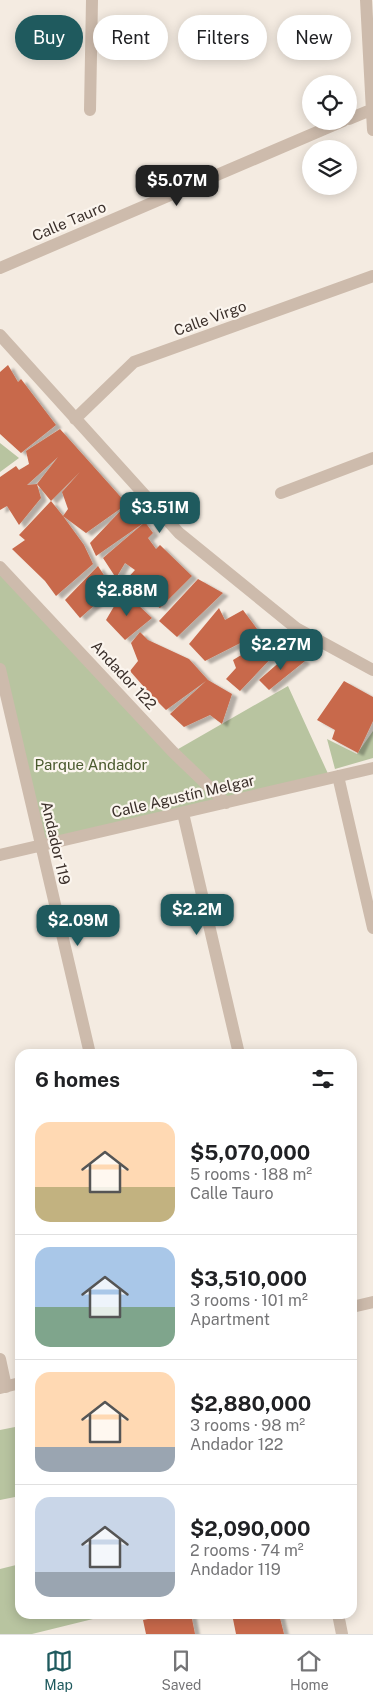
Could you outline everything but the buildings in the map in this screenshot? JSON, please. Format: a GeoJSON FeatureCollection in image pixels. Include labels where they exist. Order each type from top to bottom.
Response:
{"type":"FeatureCollection","features":[{"type":"Feature","properties":{"kind":"street"},"geometry":{"type":"LineString","coordinates":[[90,110],[92,0]]}},
{"type":"Feature","properties":{"kind":"street"},"geometry":{"type":"LineString","coordinates":[[366,0],[373,130]]}},
{"type":"Feature","properties":{"kind":"street"},"geometry":{"type":"LineString","coordinates":[[357,116],[373,109]]}},
{"type":"Feature","properties":{"kind":"street","name":"Calle Tauro"},"geometry":{"type":"LineString","coordinates":[[0,268],[323,130]]}},
{"type":"Feature","properties":{"kind":"street","name":"Calle Virgo"},"geometry":{"type":"LineString","coordinates":[[75,419],[134,362],[373,276]]}},
{"type":"Feature","properties":{"kind":"street"},"geometry":{"type":"LineString","coordinates":[[0,335],[179,533],[296,628],[373,670]]}},
{"type":"Feature","properties":{"kind":"street"},"geometry":{"type":"LineString","coordinates":[[281,493],[373,458]]}},
{"type":"Feature","properties":{"kind":"street","name":"Andador 122"},"geometry":{"type":"LineString","coordinates":[[0,567],[173,752],[226,803]]}},
{"type":"Feature","properties":{"kind":"street","name":"Andador 119"},"geometry":{"type":"LineString","coordinates":[[0,669],[89,1049]]}},
{"type":"Feature","properties":{"kind":"street","name":"Calle Agustín Melgar"},"geometry":{"type":"LineString","coordinates":[[0,855],[373,768]]}},
{"type":"Feature","properties":{"kind":"street"},"geometry":{"type":"LineString","coordinates":[[338,776],[373,928]]}},
{"type":"Feature","properties":{"kind":"street"},"geometry":{"type":"LineString","coordinates":[[182,813],[238,1049]]}},
{"type":"Feature","properties":{"kind":"street"},"geometry":{"type":"LineString","coordinates":[[357,1305],[373,1302]]}},
{"type":"Feature","properties":{"kind":"street"},"geometry":{"type":"LineString","coordinates":[[0,1359],[3,1387]]}},
{"type":"Feature","properties":{"kind":"street"},"geometry":{"type":"LineString","coordinates":[[339,1619],[342,1634]]}},
{"type":"Feature","properties":{"kind":"green space"},"geometry":{"type":"Polygon","coordinates":[[[0,443],[19,458],[0,472],[0,443]]]}},
{"type":"Feature","properties":{"kind":"green space","name":"Parque Andador"},"geometry":{"type":"Polygon","coordinates":[[[0,567],[173,752],[288,686],[330,778],[40,846],[0,668],[0,567]]]}},
{"type":"Feature","properties":{"kind":"green space"},"geometry":{"type":"Polygon","coordinates":[[[373,731],[373,758],[335,769],[327,739],[357,754],[373,731]]]}},
{"type":"Feature","properties":{"kind":"green space"},"geometry":{"type":"Polygon","coordinates":[[[15,1427],[15,1497],[0,1500],[0,1430],[15,1427]]]}},
{"type":"Feature","properties":{"kind":"green space"},"geometry":{"type":"Polygon","coordinates":[[[15,1565],[15,1619],[93,1619],[32,1634],[0,1634],[0,1569],[15,1565]]]}}]}
